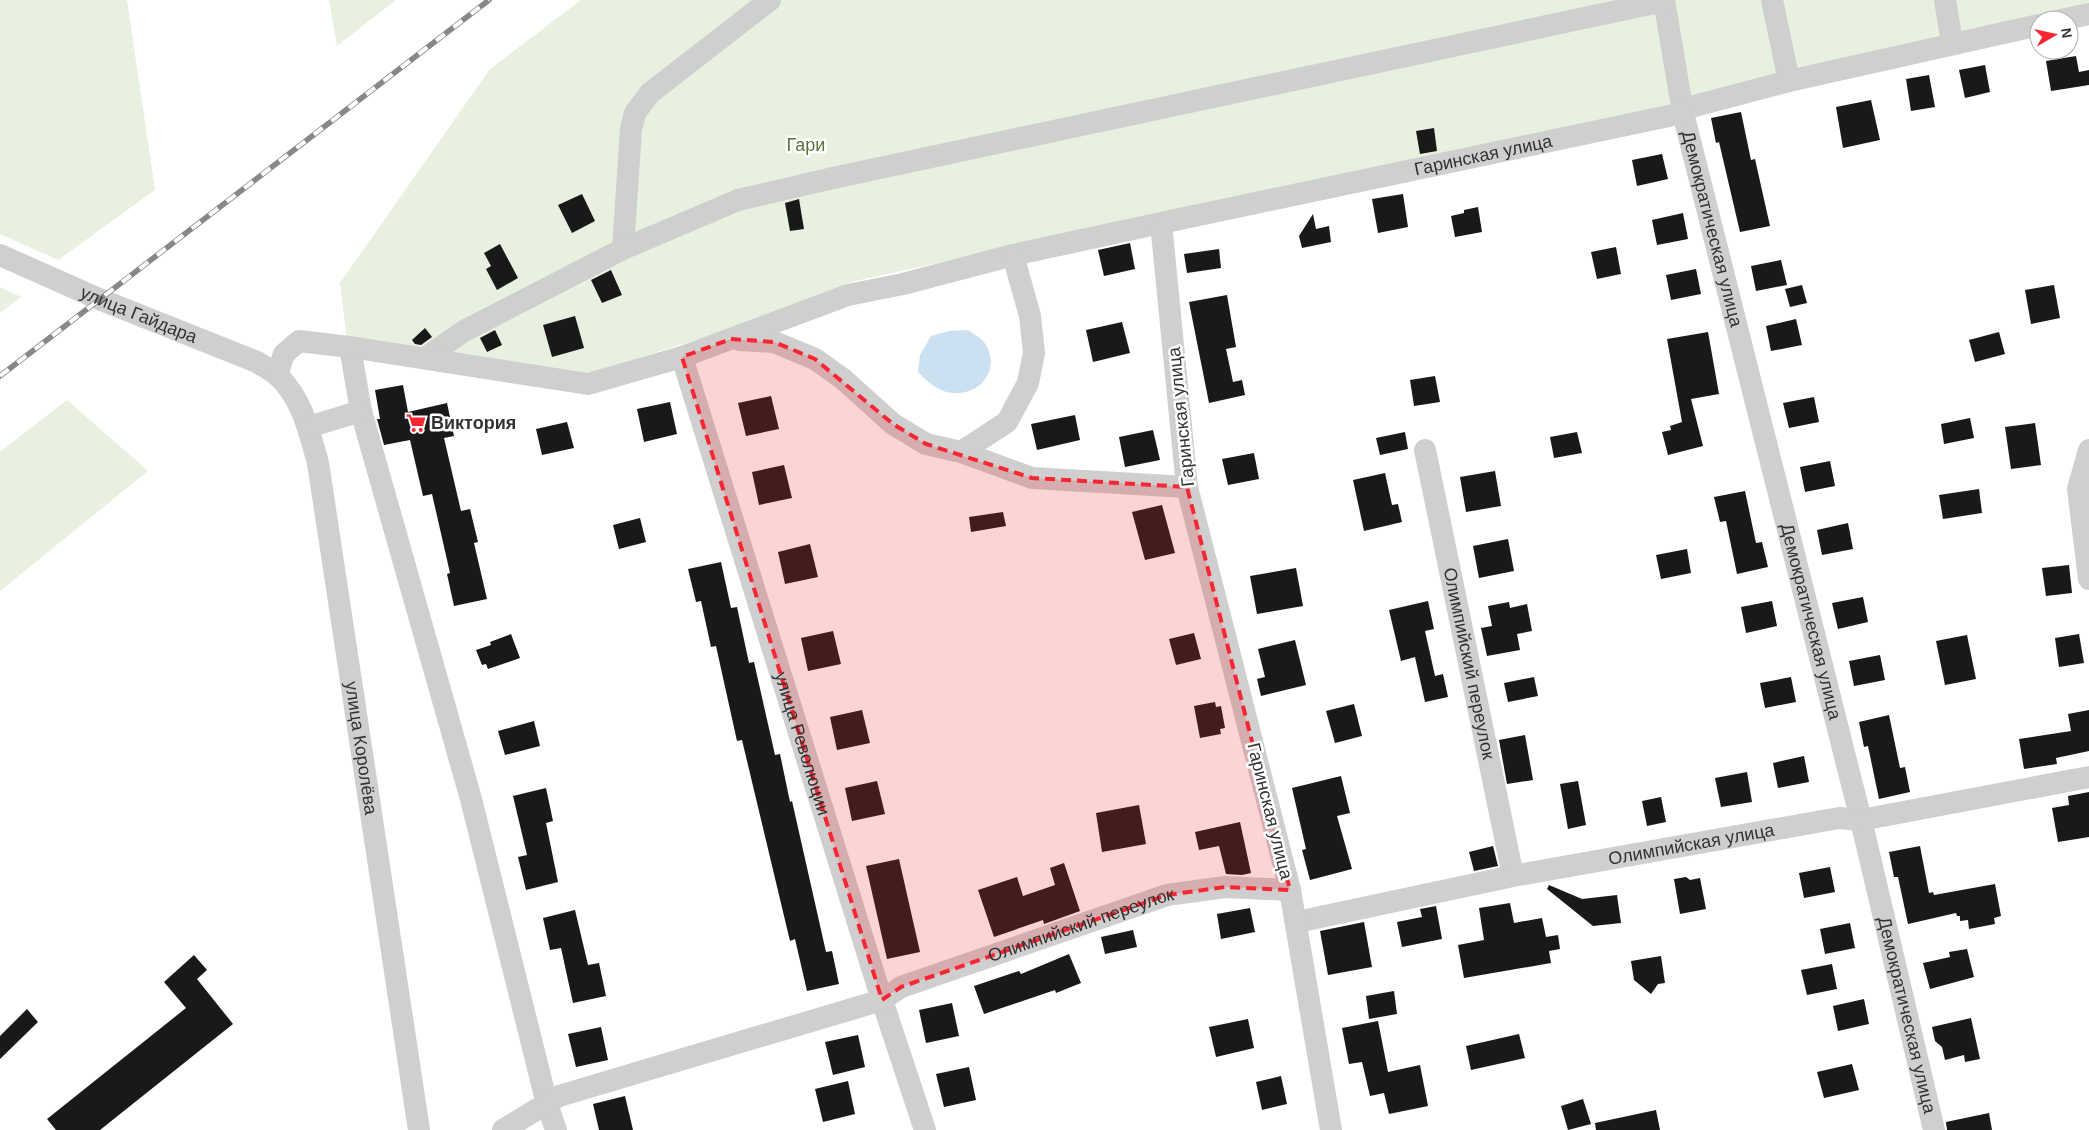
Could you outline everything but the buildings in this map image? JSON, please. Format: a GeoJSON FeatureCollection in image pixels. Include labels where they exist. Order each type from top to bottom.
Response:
{"type":"FeatureCollection","features":[{"type":"Feature","properties":{"kind":"street"},"geometry":{"type":"LineString","coordinates":[[623,249],[631,129],[634,113],[650,93],[768,0]]}},
{"type":"Feature","properties":{"kind":"street"},"geometry":{"type":"LineString","coordinates":[[425,358],[464,331],[623,249],[738,200],[1664,0]]}},
{"type":"Feature","properties":{"kind":"street","name":"Демократическая улица"},"geometry":{"type":"LineString","coordinates":[[1664,0],[1683,111],[1861,820],[1934,1130]]}},
{"type":"Feature","properties":{"kind":"street"},"geometry":{"type":"LineString","coordinates":[[1772,0],[1789,81]]}},
{"type":"Feature","properties":{"kind":"street"},"geometry":{"type":"LineString","coordinates":[[1945,0],[1952,43]]}},
{"type":"Feature","properties":{"kind":"street","name":"Гаринская улица"},"geometry":{"type":"LineString","coordinates":[[1331,1130],[1297,922],[1290,890],[1187,488],[1161,223],[1683,111],[1789,81],[2029,27]]}},
{"type":"Feature","properties":{"kind":"street"},"geometry":{"type":"LineString","coordinates":[[276,374],[284,354],[298,341],[425,358],[588,384],[682,358],[848,295],[903,284],[1013,255],[1161,223]]}},
{"type":"Feature","properties":{"kind":"street","name":"улица Гайдара"},"geometry":{"type":"LineString","coordinates":[[0,255],[99,299],[257,362],[276,374]]}},
{"type":"Feature","properties":{"kind":"street"},"geometry":{"type":"LineString","coordinates":[[961,452],[1007,422],[1028,383],[1034,353],[1031,325],[1013,255]]}},
{"type":"Feature","properties":{"kind":"street"},"geometry":{"type":"LineString","coordinates":[[731,339],[774,342],[815,359],[843,379],[893,424],[926,444],[961,452],[1032,478],[1187,488]]}},
{"type":"Feature","properties":{"kind":"street"},"geometry":{"type":"LineString","coordinates":[[350,347],[361,411],[471,799],[547,1104],[556,1130]]}},
{"type":"Feature","properties":{"kind":"street","name":"улица Революции"},"geometry":{"type":"LineString","coordinates":[[682,358],[882,1000],[925,1130]]}},
{"type":"Feature","properties":{"kind":"street","name":"улица Королёва"},"geometry":{"type":"LineString","coordinates":[[276,374],[299,403],[318,463],[419,1130]]}},
{"type":"Feature","properties":{"kind":"street"},"geometry":{"type":"LineString","coordinates":[[308,428],[361,411]]}},
{"type":"Feature","properties":{"kind":"street","name":"Олимпийский переулок"},"geometry":{"type":"LineString","coordinates":[[1425,450],[1513,876]]}},
{"type":"Feature","properties":{"kind":"street"},"geometry":{"type":"LineString","coordinates":[[2089,450],[2078,490],[2089,579]]}},
{"type":"Feature","properties":{"kind":"street","name":"Олимпийская улица"},"geometry":{"type":"LineString","coordinates":[[1297,922],[1513,876],[1839,818],[1861,820],[2089,777]]}},
{"type":"Feature","properties":{"kind":"street","name":"Олимпийский переулок"},"geometry":{"type":"LineString","coordinates":[[503,1130],[559,1096],[882,1000],[902,987],[1167,895],[1225,887],[1290,890]]}},
{"type":"Feature","properties":{"kind":"highlighted area"},"geometry":{"type":"Polygon","coordinates":[[[731,339],[774,342],[815,359],[893,424],[926,444],[1032,478],[1187,487],[1290,890],[1225,887],[1167,895],[901,987],[882,1000],[682,357],[731,339]]]}},
{"type":"Feature","properties":{"kind":"green space"},"geometry":{"type":"Polygon","coordinates":[[[0,0],[127,0],[155,190],[58,260],[0,234],[0,0]]]}},
{"type":"Feature","properties":{"kind":"green space"},"geometry":{"type":"Polygon","coordinates":[[[329,0],[396,0],[337,46],[329,0]]]}},
{"type":"Feature","properties":{"kind":"green space","name":"Гари"},"geometry":{"type":"Polygon","coordinates":[[[581,0],[2089,0],[2089,18],[2079,18],[2079,10],[2029,10],[2029,31],[851,282],[770,316],[589,374],[347,339],[340,283],[490,69],[581,0]]]}},
{"type":"Feature","properties":{"kind":"green space"},"geometry":{"type":"Polygon","coordinates":[[[0,287],[21,297],[0,313],[0,287]]]}},
{"type":"Feature","properties":{"kind":"green space"},"geometry":{"type":"Polygon","coordinates":[[[67,400],[148,471],[0,591],[0,452],[67,400]]]}},
{"type":"Feature","properties":{"kind":"water"},"geometry":{"type":"Polygon","coordinates":[[[968,330],[984,342],[990,354],[991,365],[988,375],[982,383],[963,393],[951,393],[939,389],[918,372],[920,355],[931,336],[949,331],[968,330]]]}},
{"type":"Feature","properties":{"kind":"railway"},"geometry":{"type":"LineString","coordinates":[[0,376],[489,0]]}},
{"type":"Feature","properties":{"kind":"place","name":"Виктория"},"geometry":{"type":"Point","coordinates":[416,423]}}]}
